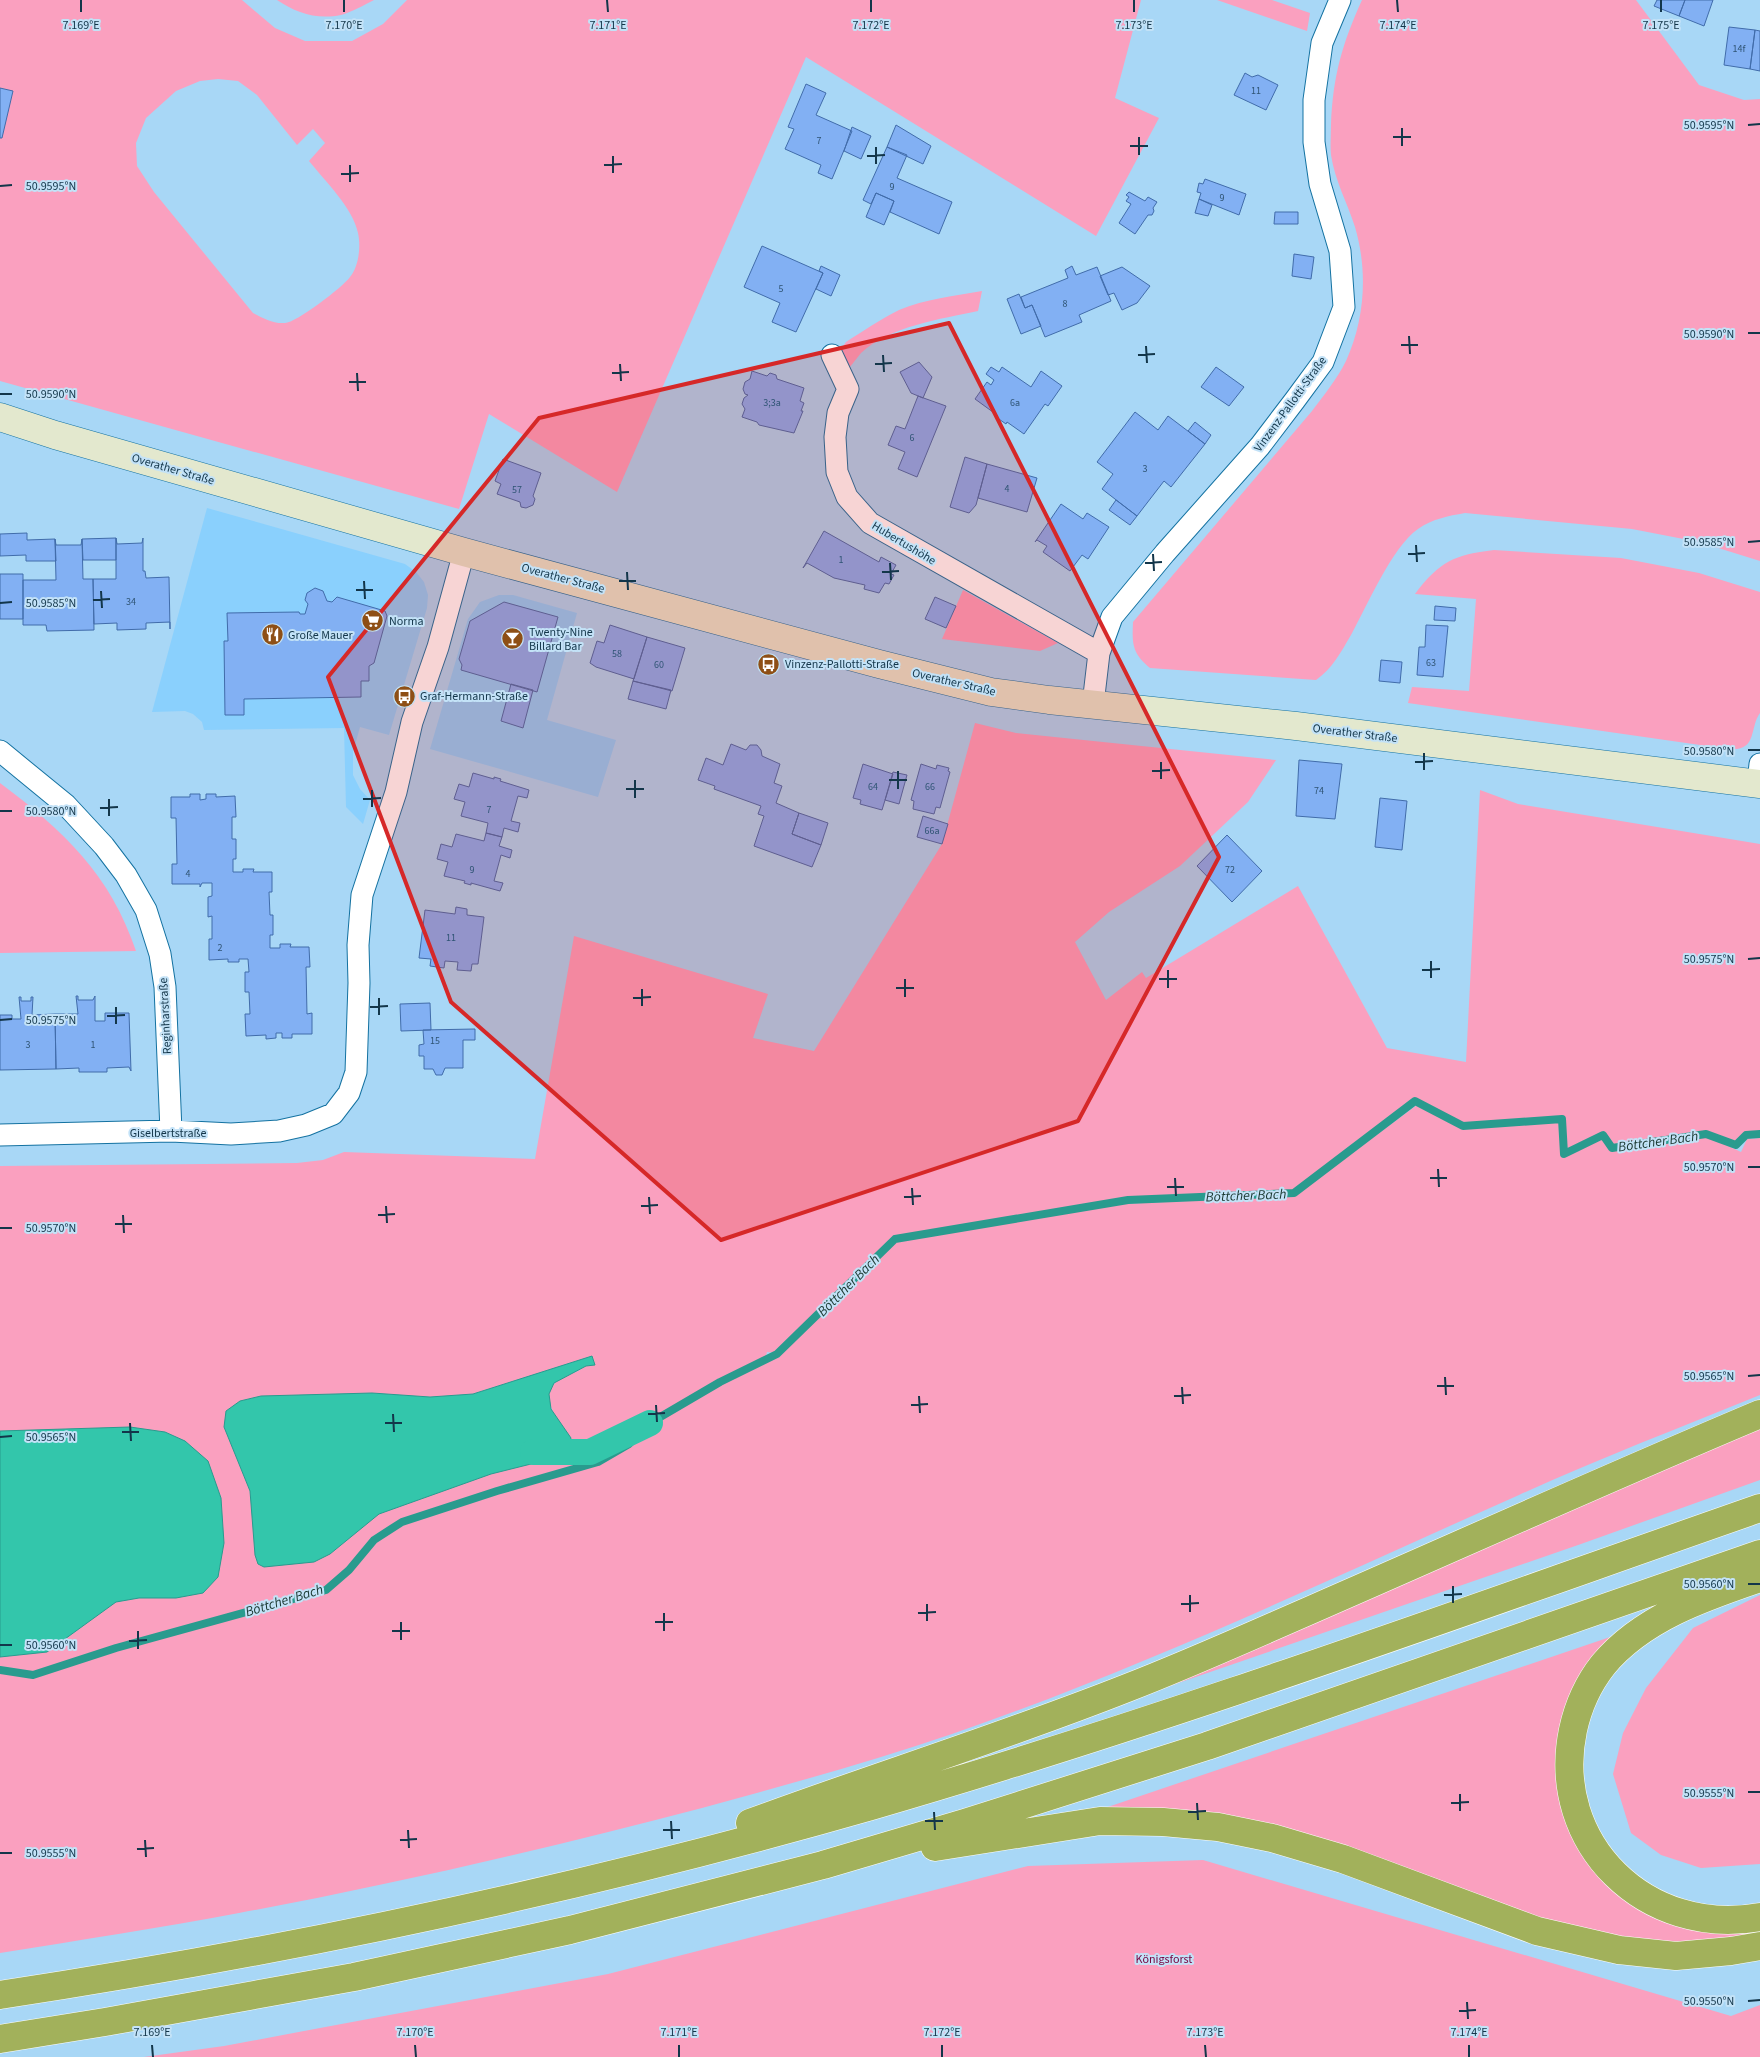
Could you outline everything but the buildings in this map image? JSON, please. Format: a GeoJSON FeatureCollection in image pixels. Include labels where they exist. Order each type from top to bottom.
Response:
{"type":"FeatureCollection","features":[{"type":"Feature","properties":{"kind":"highway"},"geometry":{"type":"LineString","coordinates":[[596,1879],[836,1791],[961,1749],[1127,1688],[1358,1590],[1760,1414]]}},
{"type":"Feature","properties":{"kind":"highway"},"geometry":{"type":"LineString","coordinates":[[0,1995],[91,1981],[341,1935],[596,1879],[779,1832],[1024,1760],[1322,1662],[1760,1508]]}},
{"type":"Feature","properties":{"kind":"highway"},"geometry":{"type":"LineString","coordinates":[[0,2039],[354,1977],[570,1930],[822,1865],[965,1823],[1207,1746],[1760,1554]]}},
{"type":"Feature","properties":{"kind":"highway"},"geometry":{"type":"LineString","coordinates":[[1760,1578],[1663,1617],[1629,1639],[1603,1665],[1584,1694],[1575,1722],[1568,1764],[1573,1803],[1588,1837],[1607,1866],[1637,1893],[1655,1904],[1688,1916],[1727,1920],[1760,1917]]}},
{"type":"Feature","properties":{"kind":"highway"},"geometry":{"type":"LineString","coordinates":[[822,1865],[1092,1822],[1163,1822],[1218,1827],[1272,1838],[1343,1859],[1537,1931],[1619,1950],[1676,1956],[1731,1951],[1760,1946]]}},
{"type":"Feature","properties":{"kind":"main road","name":"Overather Straße"},"geometry":{"type":"LineString","coordinates":[[0,417],[55,435],[464,552],[939,680],[991,692],[1759,777]]}},
{"type":"Feature","properties":{"kind":"street","name":"Vinzenz-Pallotti-Straße"},"geometry":{"type":"LineString","coordinates":[[1093,704],[1099,653],[1112,617],[1165,553],[1260,446],[1323,362],[1344,307],[1340,251],[1320,184],[1314,142],[1314,100],[1322,43],[1340,0]]}},
{"type":"Feature","properties":{"kind":"street","name":"Hubertushöhe"},"geometry":{"type":"LineString","coordinates":[[832,355],[848,389],[838,413],[834,437],[836,472],[848,497],[870,523],[1099,653]]}},
{"type":"Feature","properties":{"kind":"street","name":"Giselbertstraße"},"geometry":{"type":"LineString","coordinates":[[0,1135],[171,1131],[231,1134],[279,1131],[306,1125],[333,1114],[349,1092],[356,1072],[359,982],[358,945],[362,895],[396,792],[412,722],[438,647],[464,552]]}},
{"type":"Feature","properties":{"kind":"street","name":"Reginharstraße"},"geometry":{"type":"LineString","coordinates":[[0,751],[66,805],[104,846],[126,875],[146,910],[160,954],[166,987],[171,1131]]}},
{"type":"Feature","properties":{"kind":"highlighted area"},"geometry":{"type":"Polygon","coordinates":[[[949,323],[1219,857],[1078,1121],[721,1240],[451,1002],[328,677],[539,418],[949,323]]]}},
{"type":"Feature","properties":{"kind":"shaded area"},"geometry":{"type":"Polygon","coordinates":[[[207,508],[405,564],[416,572],[424,582],[428,595],[427,608],[389,735],[360,727],[353,752],[353,775],[360,789],[370,800],[363,824],[346,807],[344,728],[204,730],[202,722],[193,714],[185,711],[152,712],[207,508]]]}},
{"type":"Feature","properties":{"kind":"shaded area"},"geometry":{"type":"Polygon","coordinates":[[[499,595],[513,595],[577,613],[547,720],[616,740],[598,797],[430,749],[468,619],[480,602],[499,595]]]}},
{"type":"Feature","properties":{"kind":"shaded area"},"geometry":{"type":"Polygon","coordinates":[[[592,1356],[595,1365],[586,1366],[554,1383],[549,1394],[551,1409],[571,1438],[567,1452],[563,1456],[491,1474],[379,1514],[330,1554],[314,1562],[264,1567],[258,1564],[255,1555],[250,1491],[224,1427],[226,1411],[240,1401],[261,1396],[372,1393],[430,1397],[473,1394],[592,1356]]]}},
{"type":"Feature","properties":{"kind":"shaded area"},"geometry":{"type":"Polygon","coordinates":[[[130,1427],[165,1432],[185,1441],[208,1461],[221,1498],[224,1543],[218,1577],[203,1593],[176,1598],[139,1598],[116,1602],[47,1652],[0,1657],[0,1431],[130,1427]]]}},
{"type":"Feature","properties":{"kind":"green space"},"geometry":{"type":"Polygon","coordinates":[[[0,0],[242,0],[275,28],[305,41],[352,41],[383,24],[407,0],[1141,0],[1115,98],[1159,118],[1096,236],[806,57],[617,492],[489,414],[459,509],[0,381],[0,0]],[[218,79],[200,81],[176,91],[146,118],[136,143],[137,166],[154,192],[253,313],[272,322],[285,323],[299,317],[319,304],[346,282],[353,272],[358,256],[358,233],[345,205],[309,161],[325,143],[313,129],[297,145],[257,95],[238,81],[218,79]]]}},
{"type":"Feature","properties":{"kind":"green space"},"geometry":{"type":"Polygon","coordinates":[[[277,0],[374,0],[345,14],[324,17],[299,12],[277,0]]]}},
{"type":"Feature","properties":{"kind":"green space"},"geometry":{"type":"Polygon","coordinates":[[[1217,0],[1272,0],[1310,13],[1307,31],[1217,0]]]}},
{"type":"Feature","properties":{"kind":"green space"},"geometry":{"type":"Polygon","coordinates":[[[1362,0],[1636,0],[1699,85],[1744,100],[1760,99],[1760,561],[1699,542],[1632,529],[1465,513],[1435,520],[1418,529],[1408,538],[1399,549],[1372,593],[1340,654],[1327,671],[1316,680],[1150,668],[1136,653],[1134,648],[1133,622],[1312,411],[1339,374],[1352,345],[1361,312],[1362,261],[1355,227],[1333,165],[1331,124],[1336,75],[1349,31],[1362,0]]]}},
{"type":"Feature","properties":{"kind":"green space"},"geometry":{"type":"Polygon","coordinates":[[[982,291],[978,311],[916,325],[886,336],[861,353],[846,371],[843,363],[842,349],[846,342],[879,321],[899,310],[919,303],[982,291]]]}},
{"type":"Feature","properties":{"kind":"green space"},"geometry":{"type":"Polygon","coordinates":[[[1494,550],[1621,558],[1699,573],[1760,592],[1760,713],[1748,743],[1738,749],[1728,749],[1408,703],[1412,687],[1469,691],[1476,599],[1415,594],[1440,567],[1458,557],[1494,550]]]}},
{"type":"Feature","properties":{"kind":"green space"},"geometry":{"type":"Polygon","coordinates":[[[963,590],[1058,643],[1040,651],[942,639],[963,590]]]}},
{"type":"Feature","properties":{"kind":"green space"},"geometry":{"type":"Polygon","coordinates":[[[975,723],[1016,733],[1276,760],[1248,802],[1180,866],[1109,912],[1075,942],[1106,1000],[1142,972],[1146,978],[1298,886],[1387,1048],[1466,1062],[1480,790],[1518,804],[1760,844],[1760,1133],[1744,1134],[1740,1147],[1707,1132],[1612,1146],[1604,1131],[1565,1152],[1562,1118],[1463,1125],[1415,1100],[1290,1192],[1122,1200],[891,1238],[776,1353],[767,1352],[766,1356],[778,1358],[895,1241],[1121,1204],[1294,1196],[1417,1105],[1463,1129],[1559,1122],[1562,1158],[1601,1137],[1609,1150],[1707,1136],[1741,1152],[1747,1139],[1760,1138],[1760,1395],[1609,1456],[1167,1651],[1024,1708],[890,1754],[702,1808],[414,1878],[209,1918],[0,1953],[0,1657],[47,1652],[116,1602],[139,1598],[176,1598],[208,1462],[185,1441],[165,1432],[0,1431],[0,1166],[297,1163],[323,1160],[344,1152],[535,1159],[574,936],[768,994],[753,1038],[814,1051],[942,844],[975,723]],[[592,1356],[473,1394],[430,1397],[372,1393],[224,1427],[250,1491],[254,1521],[330,1554],[379,1514],[491,1474],[563,1456],[567,1452],[571,1438],[557,1419],[550,1404],[550,1389],[560,1379],[584,1367],[592,1356]]]}},
{"type":"Feature","properties":{"kind":"green space"},"geometry":{"type":"Polygon","coordinates":[[[0,783],[45,819],[82,856],[113,899],[136,951],[0,953],[0,783]]]}},
{"type":"Feature","properties":{"kind":"green space"},"geometry":{"type":"Polygon","coordinates":[[[1760,1423],[1760,1480],[1155,1691],[1760,1423]]]}},
{"type":"Feature","properties":{"kind":"green space"},"geometry":{"type":"Polygon","coordinates":[[[1760,1595],[1760,1864],[1701,1868],[1661,1855],[1631,1833],[1613,1774],[1623,1733],[1646,1688],[1693,1628],[1760,1595]]]}},
{"type":"Feature","properties":{"kind":"green space"},"geometry":{"type":"Polygon","coordinates":[[[1619,1634],[1564,1722],[1599,1872],[1760,1927],[1760,1937],[1733,1942],[1649,1943],[1580,1932],[1355,1852],[1093,1812],[1619,1634]]]}},
{"type":"Feature","properties":{"kind":"green space","name":"Königsforst"},"geometry":{"type":"Polygon","coordinates":[[[1203,1860],[1731,2016],[1760,2005],[1760,2057],[144,2057],[224,2046],[608,1974],[1028,1866],[1203,1860]]]}},
{"type":"Feature","properties":{"kind":"waterway","name":"Böttcher Bach"},"geometry":{"type":"LineString","coordinates":[[0,1670],[33,1675],[116,1648],[326,1590],[349,1570],[374,1540],[402,1522],[497,1491],[598,1462],[629,1444],[650,1423],[720,1382],[777,1354],[895,1239],[1128,1200],[1294,1193],[1415,1101],[1463,1126],[1562,1119],[1564,1154],[1603,1135],[1612,1148],[1706,1134],[1736,1145],[1746,1135],[1760,1134]]}},
{"type":"Feature","properties":{"kind":"waterway","name":"Böttcher Bach"},"geometry":{"type":"LineString","coordinates":[[533,1452],[590,1452],[650,1423]]}},
{"type":"Feature","properties":{"kind":"place","name":"Norma"},"geometry":{"type":"Point","coordinates":[373,621]}},
{"type":"Feature","properties":{"kind":"place","name":"Große Mauer"},"geometry":{"type":"Point","coordinates":[272,635]}},
{"type":"Feature","properties":{"kind":"place","name":"Twenty-Nine Billard Bar"},"geometry":{"type":"Point","coordinates":[513,639]}},
{"type":"Feature","properties":{"kind":"place","name":"Vinzenz-Pallotti-Straße"},"geometry":{"type":"Point","coordinates":[769,664]}},
{"type":"Feature","properties":{"kind":"place","name":"Graf-Hermann-Straße"},"geometry":{"type":"Point","coordinates":[404,696]}}]}
